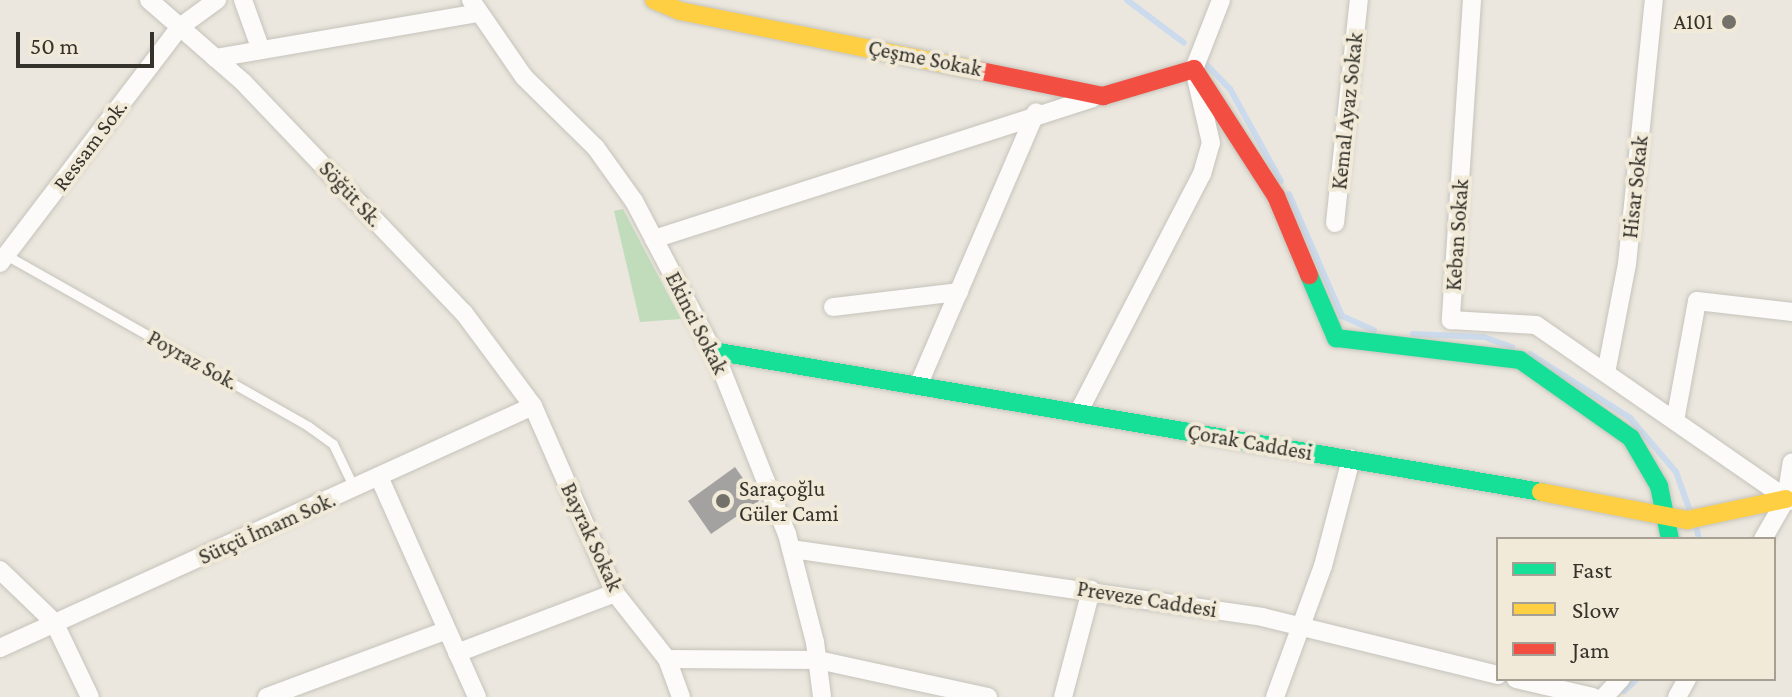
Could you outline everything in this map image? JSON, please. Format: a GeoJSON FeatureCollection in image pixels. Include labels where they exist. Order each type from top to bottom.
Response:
{"type":"FeatureCollection","features":[{"type":"Feature","properties":{"kind":"street","name":"Söğüt Sk."},"geometry":{"type":"LineString","coordinates":[[149,0],[215,58],[464,313],[533,406]]}},
{"type":"Feature","properties":{"kind":"street","name":"Ressam Sok."},"geometry":{"type":"LineString","coordinates":[[3,259],[180,27],[217,0]]}},
{"type":"Feature","properties":{"kind":"street"},"geometry":{"type":"LineString","coordinates":[[243,0],[261,50]]}},
{"type":"Feature","properties":{"kind":"street","name":"Çeşme Sokak"},"geometry":{"type":"LineString","coordinates":[[654,0],[680,11],[1103,96],[1194,69]]}},
{"type":"Feature","properties":{"kind":"street"},"geometry":{"type":"LineString","coordinates":[[1078,413],[1202,174],[1211,143],[1194,69],[1221,0]]}},
{"type":"Feature","properties":{"kind":"street","name":"Kemal Ayaz Sokak"},"geometry":{"type":"LineString","coordinates":[[1335,223],[1359,0]]}},
{"type":"Feature","properties":{"kind":"street","name":"Keban Sokak"},"geometry":{"type":"LineString","coordinates":[[1472,0],[1451,320],[1536,325],[1789,500]]}},
{"type":"Feature","properties":{"kind":"street","name":"Hisar Sokak"},"geometry":{"type":"LineString","coordinates":[[1606,373],[1627,264],[1654,0]]}},
{"type":"Feature","properties":{"kind":"street"},"geometry":{"type":"LineString","coordinates":[[215,58],[475,6]]}},
{"type":"Feature","properties":{"kind":"street","name":"Ekinci Sokak"},"geometry":{"type":"LineString","coordinates":[[475,6],[524,77],[596,148],[654,239],[713,351],[791,549],[818,660],[822,697]]}},
{"type":"Feature","properties":{"kind":"street"},"geometry":{"type":"LineString","coordinates":[[1194,69],[1276,196],[1336,338],[1520,360],[1631,438],[1659,486],[1669,537]]}},
{"type":"Feature","properties":{"kind":"street"},"geometry":{"type":"LineString","coordinates":[[654,239],[1036,112],[1103,96]]}},
{"type":"Feature","properties":{"kind":"street"},"geometry":{"type":"LineString","coordinates":[[918,386],[1036,112]]}},
{"type":"Feature","properties":{"kind":"street"},"geometry":{"type":"LineString","coordinates":[[833,307],[959,292]]}},
{"type":"Feature","properties":{"kind":"street"},"geometry":{"type":"LineString","coordinates":[[1675,421],[1697,301],[1792,312]]}},
{"type":"Feature","properties":{"kind":"street","name":"Çorak Caddesi"},"geometry":{"type":"LineString","coordinates":[[713,351],[1351,459],[1664,518],[1687,520],[1789,500]]}},
{"type":"Feature","properties":{"kind":"street","name":"Sütçü İmam Sok."},"geometry":{"type":"LineString","coordinates":[[0,648],[380,479],[533,406]]}},
{"type":"Feature","properties":{"kind":"street","name":"Bayrak Sokak"},"geometry":{"type":"LineString","coordinates":[[533,406],[615,593],[667,659],[681,697]]}},
{"type":"Feature","properties":{"kind":"street"},"geometry":{"type":"LineString","coordinates":[[1275,697],[1323,566],[1351,459]]}},
{"type":"Feature","properties":{"kind":"street"},"geometry":{"type":"LineString","coordinates":[[1764,537],[1789,500],[1792,462]]}},
{"type":"Feature","properties":{"kind":"street"},"geometry":{"type":"LineString","coordinates":[[380,479],[477,697]]}},
{"type":"Feature","properties":{"kind":"street","name":"Preveze Caddesi"},"geometry":{"type":"LineString","coordinates":[[791,549],[1091,590],[1299,626],[1496,675]]}},
{"type":"Feature","properties":{"kind":"street"},"geometry":{"type":"LineString","coordinates":[[0,570],[54,622],[90,697]]}},
{"type":"Feature","properties":{"kind":"street"},"geometry":{"type":"LineString","coordinates":[[1063,697],[1091,590]]}},
{"type":"Feature","properties":{"kind":"street"},"geometry":{"type":"LineString","coordinates":[[457,653],[615,593]]}},
{"type":"Feature","properties":{"kind":"street"},"geometry":{"type":"LineString","coordinates":[[267,697],[447,630]]}},
{"type":"Feature","properties":{"kind":"street"},"geometry":{"type":"LineString","coordinates":[[667,659],[818,660],[988,697]]}},
{"type":"Feature","properties":{"kind":"street"},"geometry":{"type":"LineString","coordinates":[[1525,681],[1593,697]]}},
{"type":"Feature","properties":{"kind":"street"},"geometry":{"type":"LineString","coordinates":[[1604,697],[1619,681]]}},
{"type":"Feature","properties":{"kind":"lane","name":"Poyraz Sok."},"geometry":{"type":"LineString","coordinates":[[3,259],[308,426],[333,444],[355,490]]}},
{"type":"Feature","properties":{"kind":"green space"},"geometry":{"type":"Polygon","coordinates":[[[623,209],[681,319],[640,322],[614,211],[623,209]]]}},
{"type":"Feature","properties":{"kind":"building","name":"Saraçoğlu Güler Cami"},"geometry":{"type":"Polygon","coordinates":[[[735,467],[759,501],[711,534],[688,501],[735,467]]]}},
{"type":"Feature","properties":{"kind":"waterway"},"geometry":{"type":"LineString","coordinates":[[1127,0],[1184,43]]}},
{"type":"Feature","properties":{"kind":"waterway"},"geometry":{"type":"LineString","coordinates":[[1203,61],[1230,89],[1281,181]]}},
{"type":"Feature","properties":{"kind":"waterway"},"geometry":{"type":"LineString","coordinates":[[1289,194],[1342,316],[1374,330]]}},
{"type":"Feature","properties":{"kind":"waterway"},"geometry":{"type":"LineString","coordinates":[[1413,334],[1484,337],[1512,347]]}},
{"type":"Feature","properties":{"kind":"waterway"},"geometry":{"type":"LineString","coordinates":[[1530,354],[1630,418],[1676,472],[1690,511]]}},
{"type":"Feature","properties":{"kind":"waterway"},"geometry":{"type":"LineString","coordinates":[[1696,526],[1699,537]]}},
{"type":"Feature","properties":{"kind":"waterway"},"geometry":{"type":"LineString","coordinates":[[1624,691],[1635,681]]}},
{"type":"Feature","properties":{"kind":"traffic: fast"},"geometry":{"type":"LineString","coordinates":[[1309,275],[1336,338],[1520,360],[1631,438],[1659,486],[1670,537]]}},
{"type":"Feature","properties":{"kind":"traffic: fast"},"geometry":{"type":"LineString","coordinates":[[713,351],[1541,492]]}},
{"type":"Feature","properties":{"kind":"traffic: slow"},"geometry":{"type":"LineString","coordinates":[[654,0],[680,11],[976,70]]}},
{"type":"Feature","properties":{"kind":"traffic: slow"},"geometry":{"type":"LineString","coordinates":[[1541,492],[1687,520],[1786,499]]}},
{"type":"Feature","properties":{"kind":"traffic: jam"},"geometry":{"type":"LineString","coordinates":[[976,70],[1103,96],[1194,69],[1276,196],[1309,275]]}},
{"type":"Feature","properties":{"kind":"place","name":"A101"},"geometry":{"type":"Point","coordinates":[1729,22]}},
{"type":"Feature","properties":{"kind":"place","name":"Saraçoğlu Güler Cami"},"geometry":{"type":"Point","coordinates":[723,501]}}]}
